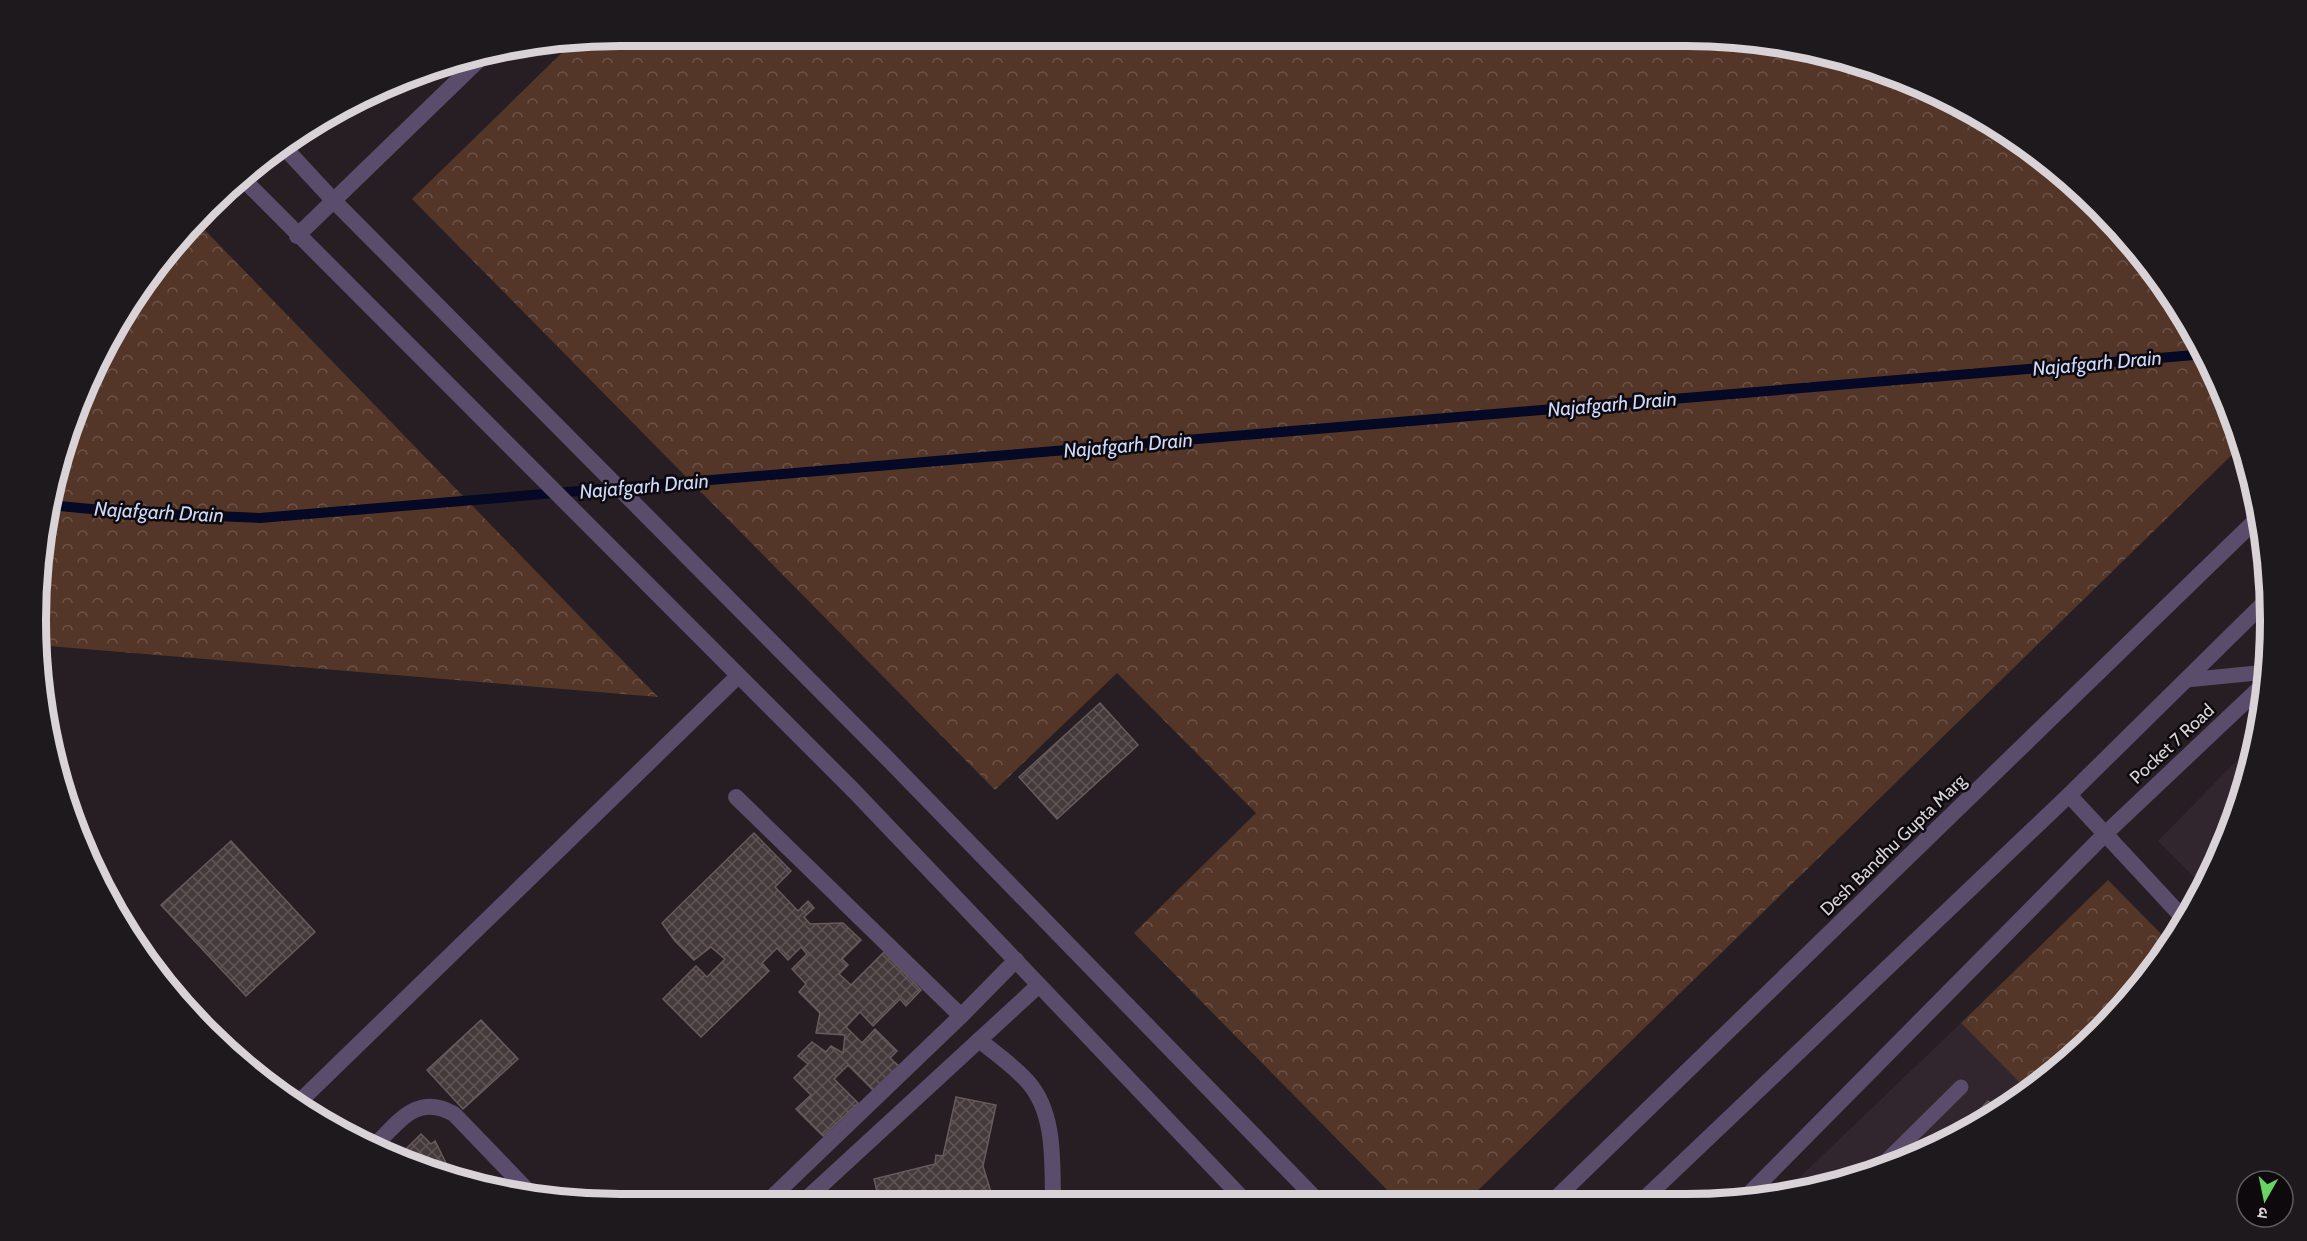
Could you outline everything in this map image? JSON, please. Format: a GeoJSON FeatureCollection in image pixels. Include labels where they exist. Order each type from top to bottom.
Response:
{"type":"FeatureCollection","features":[{"type":"Feature","properties":{"kind":"street"},"geometry":{"type":"LineString","coordinates":[[297,236],[473,66]]}},
{"type":"Feature","properties":{"kind":"street"},"geometry":{"type":"LineString","coordinates":[[289,152],[334,201],[885,756],[1310,1194]]}},
{"type":"Feature","properties":{"kind":"street"},"geometry":{"type":"LineString","coordinates":[[248,184],[297,236],[854,791],[1238,1194]]}},
{"type":"Feature","properties":{"kind":"street","name":"Desh Bandhu Gupta Marg"},"geometry":{"type":"LineString","coordinates":[[1560,1194],[2252,524]]}},
{"type":"Feature","properties":{"kind":"street"},"geometry":{"type":"LineString","coordinates":[[1649,1194],[2069,795],[2260,607]]}},
{"type":"Feature","properties":{"kind":"street"},"geometry":{"type":"LineString","coordinates":[[303,1098],[738,676]]}},
{"type":"Feature","properties":{"kind":"street","name":"Pocket 7 Road"},"geometry":{"type":"LineString","coordinates":[[1752,1191],[2104,835],[2256,691]]}},
{"type":"Feature","properties":{"kind":"street"},"geometry":{"type":"LineString","coordinates":[[2069,795],[2180,915]]}},
{"type":"Feature","properties":{"kind":"street"},"geometry":{"type":"LineString","coordinates":[[736,797],[961,1016]]}},
{"type":"Feature","properties":{"kind":"street"},"geometry":{"type":"LineString","coordinates":[[775,1194],[961,1016],[1016,960]]}},
{"type":"Feature","properties":{"kind":"street"},"geometry":{"type":"LineString","coordinates":[[812,1194],[1039,985]]}},
{"type":"Feature","properties":{"kind":"street"},"geometry":{"type":"LineString","coordinates":[[979,1040],[1029,1082],[1044,1108],[1050,1138],[1053,1194]]}},
{"type":"Feature","properties":{"kind":"street"},"geometry":{"type":"LineString","coordinates":[[379,1141],[408,1114],[424,1105],[440,1106],[454,1114],[522,1185]]}},
{"type":"Feature","properties":{"kind":"lane"},"geometry":{"type":"LineString","coordinates":[[2186,680],[2258,673]]}},
{"type":"Feature","properties":{"kind":"lane"},"geometry":{"type":"LineString","coordinates":[[1890,1157],[1961,1087]]}},
{"type":"Feature","properties":{"kind":"shaded area"},"geometry":{"type":"Polygon","coordinates":[[[2245,753],[2230,805],[2198,881],[2158,841],[2245,753]]]}},
{"type":"Feature","properties":{"kind":"shaded area"},"geometry":{"type":"Polygon","coordinates":[[[1961,1023],[2023,1086],[1973,1118],[1906,1151],[1835,1175],[1793,1184],[1961,1023]]]}},
{"type":"Feature","properties":{"kind":"green space"},"geometry":{"type":"Polygon","coordinates":[[[620,46],[1686,46],[1761,51],[1835,66],[1906,90],[1974,123],[2036,165],[2065,189],[2118,242],[2164,302],[2201,367],[2217,401],[2235,452],[1474,1194],[1391,1194],[1134,933],[1256,813],[1117,673],[995,790],[412,199],[565,49],[620,46]]]}},
{"type":"Feature","properties":{"kind":"green space"},"geometry":{"type":"Polygon","coordinates":[[[203,228],[658,697],[47,646],[46,620],[51,546],[66,472],[90,401],[123,334],[143,302],[165,271],[203,228]]]}},
{"type":"Feature","properties":{"kind":"green space"},"geometry":{"type":"Polygon","coordinates":[[[2108,880],[2165,938],[2118,999],[2065,1052],[2023,1086],[1961,1023],[2108,880]]]}},
{"type":"Feature","properties":{"kind":"building"},"geometry":{"type":"Polygon","coordinates":[[[1100,703],[1138,745],[1057,819],[1019,777],[1100,703]]]}},
{"type":"Feature","properties":{"kind":"building"},"geometry":{"type":"Polygon","coordinates":[[[754,833],[791,871],[775,887],[798,911],[808,901],[814,908],[804,917],[810,924],[843,923],[861,940],[842,959],[848,965],[839,974],[851,985],[884,952],[921,990],[906,1006],[900,999],[873,1026],[860,1012],[846,1027],[862,1043],[875,1029],[897,1051],[890,1058],[900,1067],[875,1092],[848,1065],[834,1079],[858,1103],[823,1136],[796,1109],[811,1095],[794,1078],[808,1064],[798,1056],[812,1042],[826,1052],[831,1046],[843,1053],[845,1035],[816,1033],[820,1013],[799,992],[806,984],[792,969],[807,954],[801,947],[788,960],[777,948],[762,963],[769,971],[701,1037],[663,999],[696,966],[707,977],[725,959],[711,947],[694,960],[675,941],[662,923],[754,833]]]}},
{"type":"Feature","properties":{"kind":"building"},"geometry":{"type":"Polygon","coordinates":[[[231,841],[315,932],[246,996],[161,905],[231,841]]]}},
{"type":"Feature","properties":{"kind":"building"},"geometry":{"type":"Polygon","coordinates":[[[481,1020],[518,1059],[463,1109],[427,1070],[481,1020]]]}},
{"type":"Feature","properties":{"kind":"building"},"geometry":{"type":"Polygon","coordinates":[[[956,1097],[996,1105],[983,1166],[991,1194],[878,1194],[874,1179],[935,1164],[936,1155],[943,1156],[956,1097]]]}},
{"type":"Feature","properties":{"kind":"building"},"geometry":{"type":"Polygon","coordinates":[[[1988,1101],[1993,1106],[1973,1118],[1970,1120],[1988,1101]]]}},
{"type":"Feature","properties":{"kind":"building"},"geometry":{"type":"Polygon","coordinates":[[[421,1134],[431,1144],[435,1141],[448,1168],[436,1164],[403,1152],[421,1134]]]}},
{"type":"Feature","properties":{"kind":"waterway","name":"Najafgarh Drain"},"geometry":{"type":"LineString","coordinates":[[59,506],[121,512],[260,518],[2195,355]]}}]}
